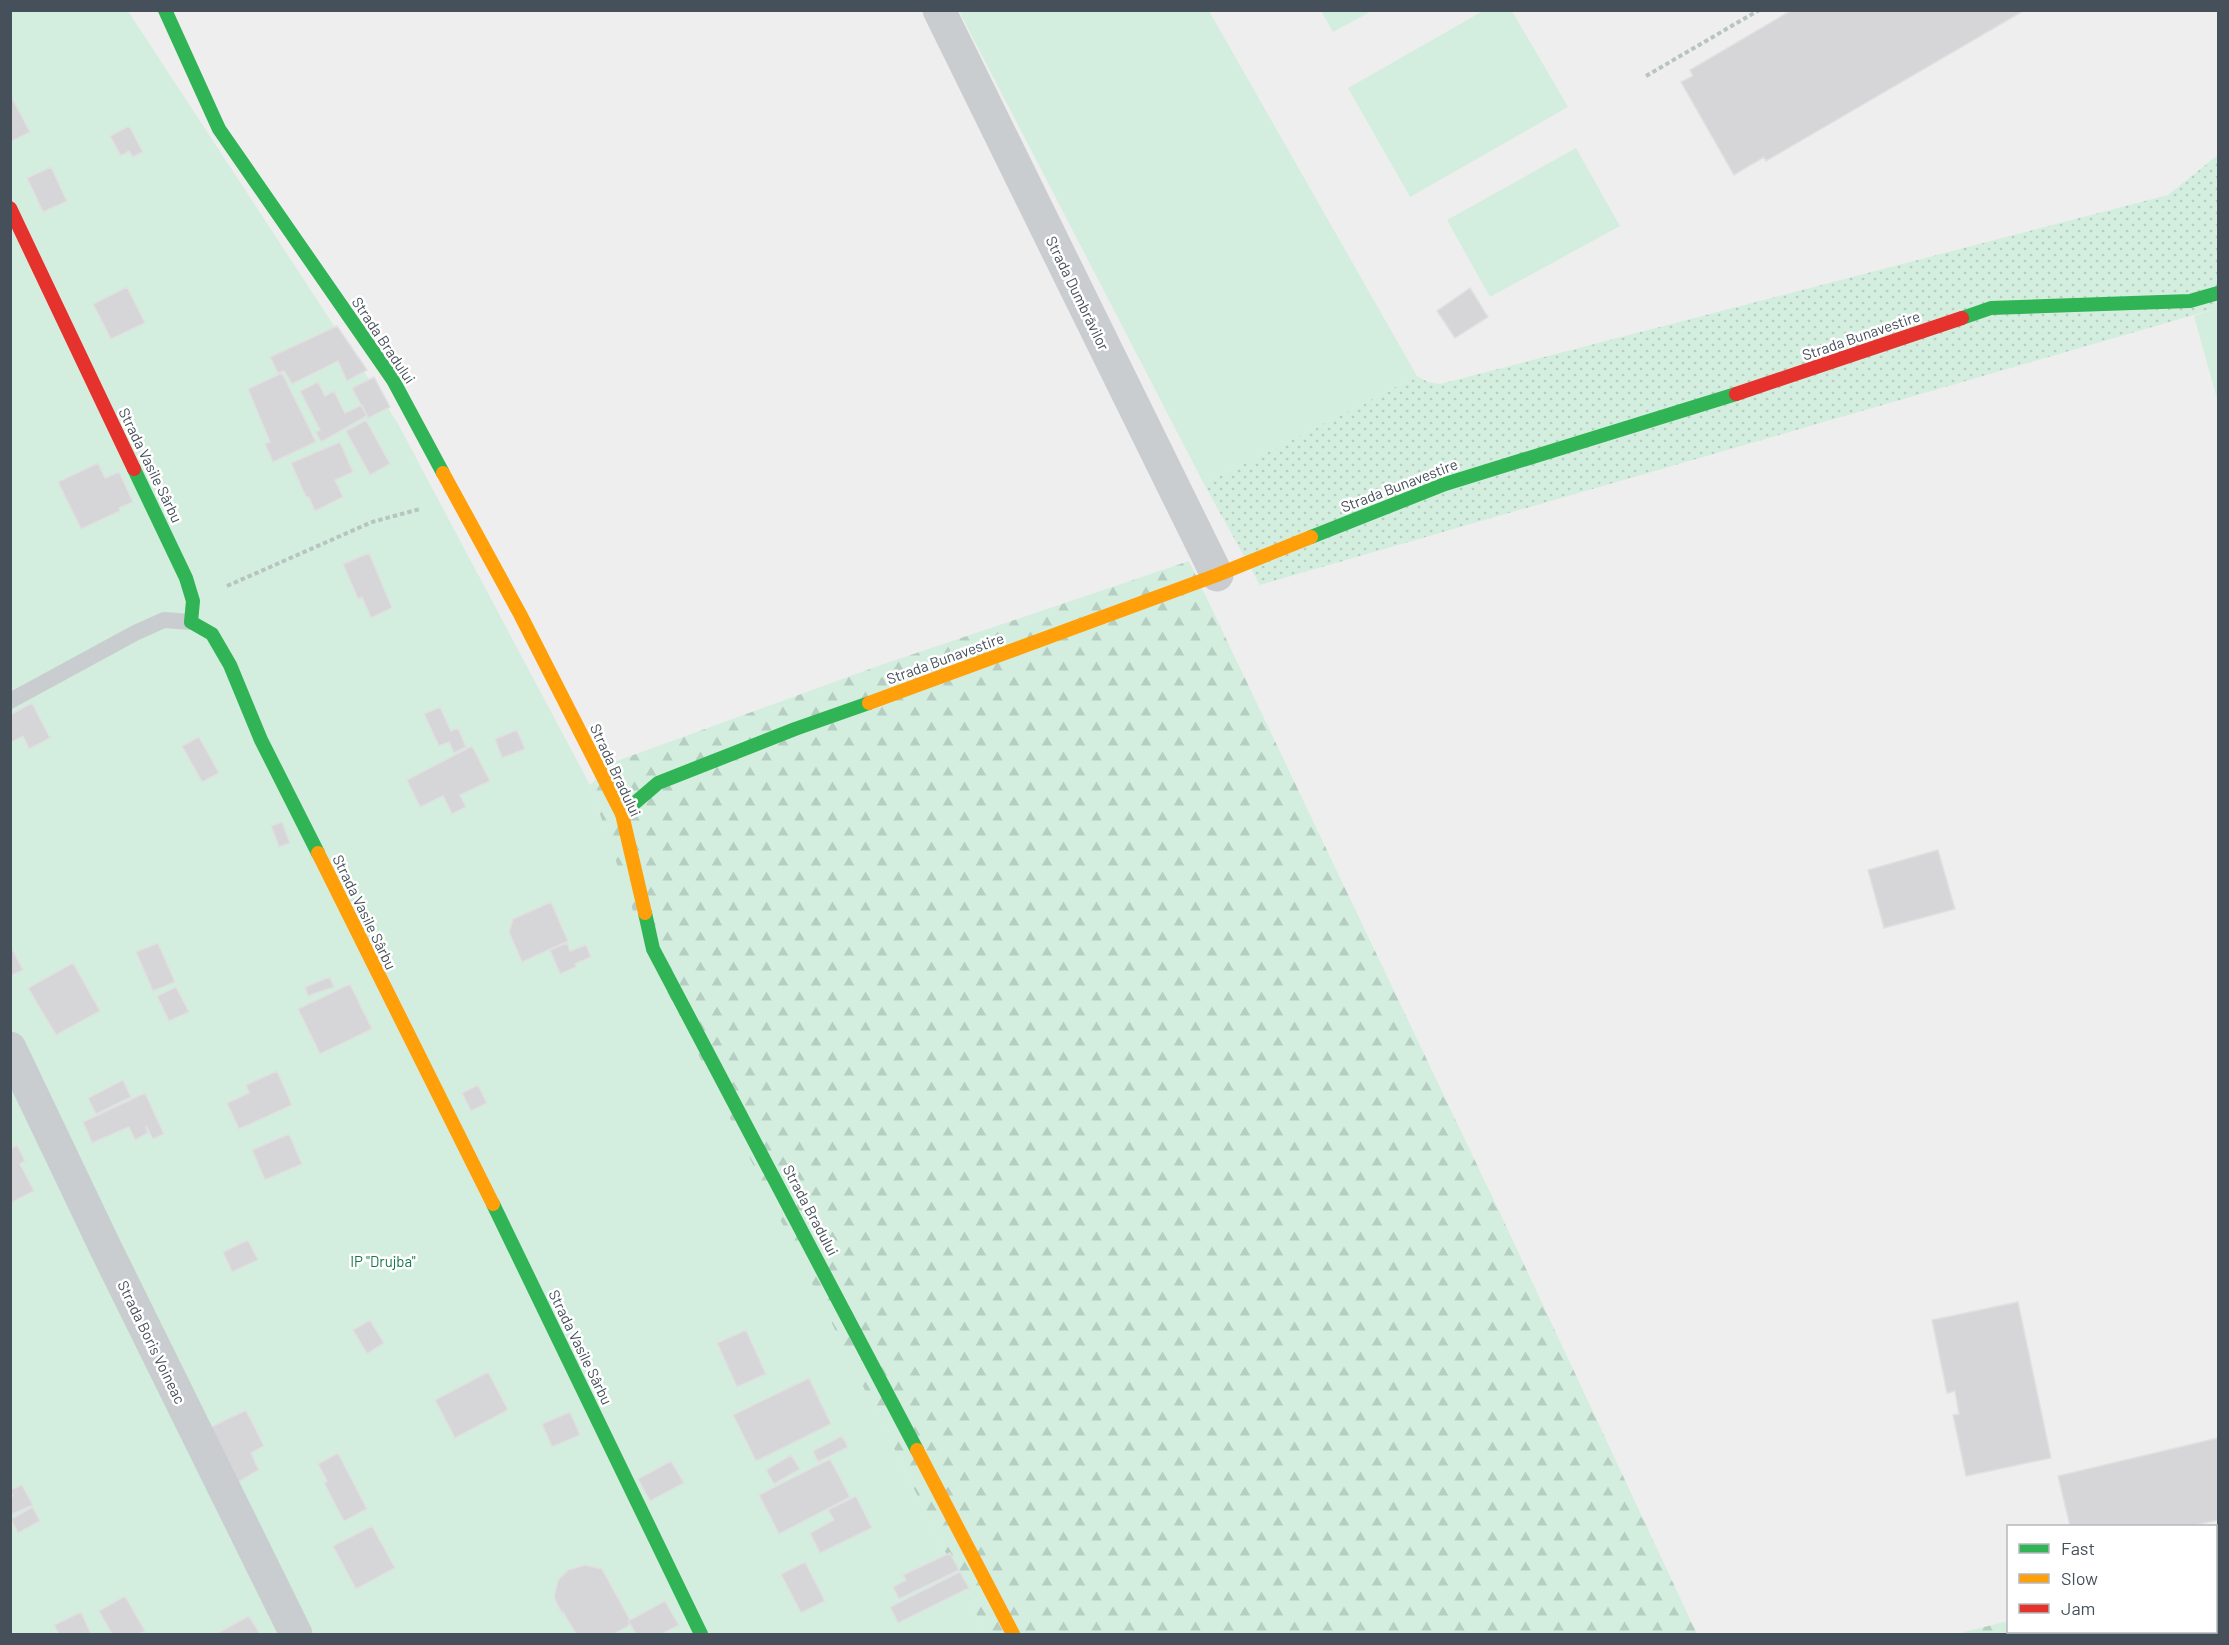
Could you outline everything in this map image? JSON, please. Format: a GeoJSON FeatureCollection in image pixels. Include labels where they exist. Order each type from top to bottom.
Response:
{"type":"FeatureCollection","features":[{"type":"Feature","properties":{"kind":"street","name":"Strada Bradului"},"geometry":{"type":"LineString","coordinates":[[165,10],[219,129],[393,380],[520,614],[622,814],[653,949],[1013,1635]]}},
{"type":"Feature","properties":{"kind":"street","name":"Strada Dumbrăvilor"},"geometry":{"type":"LineString","coordinates":[[939,10],[1217,575]]}},
{"type":"Feature","properties":{"kind":"street","name":"Strada Vasile Sârbu"},"geometry":{"type":"LineString","coordinates":[[10,208],[175,553],[193,601],[191,622],[212,634],[230,665],[261,740],[519,1256],[701,1635]]}},
{"type":"Feature","properties":{"kind":"street","name":"Strada Bunavestire"},"geometry":{"type":"LineString","coordinates":[[622,814],[658,783],[795,729],[920,686],[1217,575],[1444,484],[1782,380],[1991,308],[2190,301],[2218,293]]}},
{"type":"Feature","properties":{"kind":"street","name":"Strada Boris Voineac"},"geometry":{"type":"LineString","coordinates":[[10,1048],[296,1635]]}},
{"type":"Feature","properties":{"kind":"lane"},"geometry":{"type":"LineString","coordinates":[[10,701],[135,633],[164,620],[191,622]]}},
{"type":"Feature","properties":{"kind":"path"},"geometry":{"type":"LineString","coordinates":[[1646,76],[1759,10]]}},
{"type":"Feature","properties":{"kind":"path"},"geometry":{"type":"LineString","coordinates":[[193,601],[372,522],[458,500]]}},
{"type":"Feature","properties":{"kind":"green space","name":"IP \"Drujba\""},"geometry":{"type":"Polygon","coordinates":[[[11,11],[128,11],[397,422],[590,785],[646,949],[986,1634],[11,1634],[11,11]]]}},
{"type":"Feature","properties":{"kind":"green space"},"geometry":{"type":"Polygon","coordinates":[[[959,11],[1209,11],[1417,376],[1204,484],[959,11]]]}},
{"type":"Feature","properties":{"kind":"green space"},"geometry":{"type":"Polygon","coordinates":[[[1321,11],[1372,11],[1333,32],[1321,11]]]}},
{"type":"Feature","properties":{"kind":"green space"},"geometry":{"type":"Polygon","coordinates":[[[1483,11],[1512,11],[1568,107],[1410,197],[1348,88],[1483,11]]]}},
{"type":"Feature","properties":{"kind":"green space"},"geometry":{"type":"Polygon","coordinates":[[[1576,148],[1620,226],[1490,297],[1447,220],[1576,148]]]}},
{"type":"Feature","properties":{"kind":"green space"},"geometry":{"type":"Polygon","coordinates":[[[2218,155],[2218,308],[1260,585],[1204,484],[1417,376],[1428,382],[1440,384],[2168,195],[2218,155]]]}},
{"type":"Feature","properties":{"kind":"green space"},"geometry":{"type":"Polygon","coordinates":[[[2218,308],[2218,403],[2194,316],[2218,308]]]}},
{"type":"Feature","properties":{"kind":"green space"},"geometry":{"type":"Polygon","coordinates":[[[1189,561],[1499,1211],[1697,1634],[986,1634],[645,949],[590,785],[614,762],[878,666],[1189,561]]]}},
{"type":"Feature","properties":{"kind":"green space"},"geometry":{"type":"Polygon","coordinates":[[[2217,1566],[2218,1634],[1956,1634],[2007,1621],[2007,1633],[2217,1633],[2217,1566]]]}},
{"type":"Feature","properties":{"kind":"building"},"geometry":{"type":"Polygon","coordinates":[[[1792,10],[2025,10],[1766,161],[1764,157],[1734,175],[1681,82],[1693,76],[1690,70],[1792,10]]]}},
{"type":"Feature","properties":{"kind":"building"},"geometry":{"type":"Polygon","coordinates":[[[10,94],[30,132],[10,142],[10,94]]]}},
{"type":"Feature","properties":{"kind":"building"},"geometry":{"type":"Polygon","coordinates":[[[129,126],[143,152],[133,157],[129,151],[121,156],[110,136],[129,126]]]}},
{"type":"Feature","properties":{"kind":"building"},"geometry":{"type":"Polygon","coordinates":[[[51,167],[67,201],[43,212],[27,178],[51,167]]]}},
{"type":"Feature","properties":{"kind":"building"},"geometry":{"type":"Polygon","coordinates":[[[127,287],[145,323],[111,339],[93,304],[127,287]]]}},
{"type":"Feature","properties":{"kind":"building"},"geometry":{"type":"Polygon","coordinates":[[[1470,288],[1488,317],[1455,338],[1437,311],[1470,288]]]}},
{"type":"Feature","properties":{"kind":"building"},"geometry":{"type":"Polygon","coordinates":[[[337,326],[367,370],[347,381],[338,361],[292,384],[284,371],[278,373],[270,357],[337,326]]]}},
{"type":"Feature","properties":{"kind":"building"},"geometry":{"type":"Polygon","coordinates":[[[282,373],[316,442],[273,462],[265,444],[270,442],[248,389],[282,373]]]}},
{"type":"Feature","properties":{"kind":"building"},"geometry":{"type":"Polygon","coordinates":[[[374,377],[390,407],[368,418],[352,388],[374,377]]]}},
{"type":"Feature","properties":{"kind":"building"},"geometry":{"type":"Polygon","coordinates":[[[318,382],[325,396],[334,391],[345,413],[362,405],[367,416],[321,442],[316,432],[320,430],[300,391],[318,382]]]}},
{"type":"Feature","properties":{"kind":"building"},"geometry":{"type":"Polygon","coordinates":[[[366,420],[390,464],[370,475],[346,431],[366,420]]]}},
{"type":"Feature","properties":{"kind":"building"},"geometry":{"type":"Polygon","coordinates":[[[340,442],[353,472],[335,480],[343,497],[315,511],[291,463],[340,442]]]}},
{"type":"Feature","properties":{"kind":"building"},"geometry":{"type":"Polygon","coordinates":[[[98,463],[105,478],[119,472],[133,502],[119,508],[120,511],[81,529],[58,482],[98,463]]]}},
{"type":"Feature","properties":{"kind":"building"},"geometry":{"type":"Polygon","coordinates":[[[369,553],[392,608],[371,618],[362,597],[358,599],[343,564],[369,553]]]}},
{"type":"Feature","properties":{"kind":"building"},"geometry":{"type":"Polygon","coordinates":[[[32,703],[50,738],[29,749],[23,736],[12,742],[10,739],[10,715],[32,703]]]}},
{"type":"Feature","properties":{"kind":"building"},"geometry":{"type":"Polygon","coordinates":[[[440,707],[451,731],[458,728],[466,747],[454,753],[449,742],[439,746],[424,714],[440,707]]]}},
{"type":"Feature","properties":{"kind":"building"},"geometry":{"type":"Polygon","coordinates":[[[517,730],[525,749],[502,758],[495,739],[517,730]]]}},
{"type":"Feature","properties":{"kind":"building"},"geometry":{"type":"Polygon","coordinates":[[[199,737],[219,773],[202,782],[182,746],[199,737]]]}},
{"type":"Feature","properties":{"kind":"building"},"geometry":{"type":"Polygon","coordinates":[[[472,746],[490,781],[460,795],[466,807],[452,814],[443,796],[420,807],[407,780],[472,746]]]}},
{"type":"Feature","properties":{"kind":"building"},"geometry":{"type":"Polygon","coordinates":[[[282,822],[290,843],[279,847],[271,826],[282,822]]]}},
{"type":"Feature","properties":{"kind":"building"},"geometry":{"type":"Polygon","coordinates":[[[1938,850],[1955,909],[1884,928],[1868,870],[1938,850]]]}},
{"type":"Feature","properties":{"kind":"building"},"geometry":{"type":"Polygon","coordinates":[[[551,902],[568,941],[522,962],[509,932],[513,919],[551,902]]]}},
{"type":"Feature","properties":{"kind":"building"},"geometry":{"type":"Polygon","coordinates":[[[158,943],[175,982],[153,991],[136,952],[158,943]]]}},
{"type":"Feature","properties":{"kind":"building"},"geometry":{"type":"Polygon","coordinates":[[[567,943],[570,951],[586,945],[591,957],[560,974],[550,950],[567,943]]]}},
{"type":"Feature","properties":{"kind":"building"},"geometry":{"type":"Polygon","coordinates":[[[10,945],[23,970],[10,976],[10,945]]]}},
{"type":"Feature","properties":{"kind":"building"},"geometry":{"type":"Polygon","coordinates":[[[73,963],[100,1011],[56,1035],[28,988],[73,963]]]}},
{"type":"Feature","properties":{"kind":"building"},"geometry":{"type":"Polygon","coordinates":[[[330,977],[334,987],[308,996],[305,987],[330,977]]]}},
{"type":"Feature","properties":{"kind":"building"},"geometry":{"type":"Polygon","coordinates":[[[350,984],[372,1029],[320,1054],[298,1009],[350,984]]]}},
{"type":"Feature","properties":{"kind":"building"},"geometry":{"type":"Polygon","coordinates":[[[176,987],[189,1012],[169,1021],[157,996],[176,987]]]}},
{"type":"Feature","properties":{"kind":"building"},"geometry":{"type":"Polygon","coordinates":[[[277,1071],[292,1105],[239,1129],[227,1103],[249,1093],[246,1085],[277,1071]]]}},
{"type":"Feature","properties":{"kind":"building"},"geometry":{"type":"Polygon","coordinates":[[[123,1080],[131,1097],[96,1114],[88,1098],[123,1080]]]}},
{"type":"Feature","properties":{"kind":"building"},"geometry":{"type":"Polygon","coordinates":[[[478,1085],[487,1103],[471,1111],[462,1093],[478,1085]]]}},
{"type":"Feature","properties":{"kind":"building"},"geometry":{"type":"Polygon","coordinates":[[[145,1093],[164,1134],[153,1139],[146,1126],[148,1133],[135,1140],[129,1127],[92,1143],[83,1122],[145,1093]]]}},
{"type":"Feature","properties":{"kind":"building"},"geometry":{"type":"Polygon","coordinates":[[[289,1134],[302,1164],[265,1180],[252,1150],[289,1134]]]}},
{"type":"Feature","properties":{"kind":"building"},"geometry":{"type":"Polygon","coordinates":[[[17,1145],[25,1161],[20,1164],[34,1191],[10,1203],[10,1149],[17,1145]]]}},
{"type":"Feature","properties":{"kind":"building"},"geometry":{"type":"Polygon","coordinates":[[[248,1240],[258,1260],[232,1272],[223,1252],[248,1240]]]}},
{"type":"Feature","properties":{"kind":"building"},"geometry":{"type":"Polygon","coordinates":[[[2018,1302],[2051,1458],[1966,1476],[1953,1415],[1959,1414],[1955,1391],[1947,1393],[1932,1320],[2018,1302]]]}},
{"type":"Feature","properties":{"kind":"building"},"geometry":{"type":"Polygon","coordinates":[[[370,1320],[384,1343],[367,1354],[353,1330],[370,1320]]]}},
{"type":"Feature","properties":{"kind":"building"},"geometry":{"type":"Polygon","coordinates":[[[746,1330],[766,1374],[737,1387],[717,1343],[746,1330]]]}},
{"type":"Feature","properties":{"kind":"building"},"geometry":{"type":"Polygon","coordinates":[[[488,1372],[508,1410],[455,1438],[435,1400],[488,1372]]]}},
{"type":"Feature","properties":{"kind":"building"},"geometry":{"type":"Polygon","coordinates":[[[809,1378],[831,1424],[756,1461],[733,1415],[809,1378]]]}},
{"type":"Feature","properties":{"kind":"building"},"geometry":{"type":"Polygon","coordinates":[[[246,1410],[264,1446],[251,1453],[259,1470],[238,1482],[211,1427],[246,1410]]]}},
{"type":"Feature","properties":{"kind":"building"},"geometry":{"type":"Polygon","coordinates":[[[570,1412],[580,1435],[552,1447],[542,1424],[570,1412]]]}},
{"type":"Feature","properties":{"kind":"building"},"geometry":{"type":"Polygon","coordinates":[[[842,1436],[848,1447],[818,1462],[813,1451],[842,1436]]]}},
{"type":"Feature","properties":{"kind":"building"},"geometry":{"type":"Polygon","coordinates":[[[2218,1438],[2218,1520],[2196,1525],[2070,1525],[2058,1476],[2218,1438]]]}},
{"type":"Feature","properties":{"kind":"building"},"geometry":{"type":"Polygon","coordinates":[[[338,1453],[367,1509],[344,1521],[324,1483],[327,1481],[318,1464],[338,1453]]]}},
{"type":"Feature","properties":{"kind":"building"},"geometry":{"type":"Polygon","coordinates":[[[791,1455],[800,1469],[774,1484],[766,1470],[791,1455]]]}},
{"type":"Feature","properties":{"kind":"building"},"geometry":{"type":"Polygon","coordinates":[[[830,1459],[850,1497],[779,1534],[759,1495],[830,1459]]]}},
{"type":"Feature","properties":{"kind":"building"},"geometry":{"type":"Polygon","coordinates":[[[671,1461],[684,1483],[650,1501],[638,1479],[671,1461]]]}},
{"type":"Feature","properties":{"kind":"building"},"geometry":{"type":"Polygon","coordinates":[[[22,1485],[33,1505],[10,1515],[10,1498],[13,1496],[10,1490],[22,1485]]]}},
{"type":"Feature","properties":{"kind":"building"},"geometry":{"type":"Polygon","coordinates":[[[856,1496],[872,1528],[820,1553],[810,1533],[834,1520],[828,1510],[856,1496]]]}},
{"type":"Feature","properties":{"kind":"building"},"geometry":{"type":"Polygon","coordinates":[[[31,1508],[40,1521],[18,1533],[11,1519],[31,1508]]]}},
{"type":"Feature","properties":{"kind":"building"},"geometry":{"type":"Polygon","coordinates":[[[372,1526],[395,1568],[356,1589],[333,1546],[372,1526]]]}},
{"type":"Feature","properties":{"kind":"building"},"geometry":{"type":"Polygon","coordinates":[[[950,1553],[959,1570],[899,1599],[893,1587],[906,1580],[903,1575],[950,1553]]]}},
{"type":"Feature","properties":{"kind":"building"},"geometry":{"type":"Polygon","coordinates":[[[805,1562],[825,1601],[801,1613],[781,1574],[805,1562]]]}},
{"type":"Feature","properties":{"kind":"building"},"geometry":{"type":"Polygon","coordinates":[[[585,1565],[602,1569],[630,1620],[627,1627],[614,1634],[576,1634],[563,1612],[562,1614],[554,1597],[558,1580],[568,1570],[585,1565]]]}},
{"type":"Feature","properties":{"kind":"building"},"geometry":{"type":"Polygon","coordinates":[[[960,1572],[969,1588],[898,1623],[890,1607],[960,1572]]]}},
{"type":"Feature","properties":{"kind":"building"},"geometry":{"type":"Polygon","coordinates":[[[125,1596],[145,1631],[139,1634],[112,1634],[99,1611],[125,1596]]]}},
{"type":"Feature","properties":{"kind":"building"},"geometry":{"type":"Polygon","coordinates":[[[665,1601],[679,1625],[662,1634],[636,1634],[628,1621],[665,1601]]]}},
{"type":"Feature","properties":{"kind":"building"},"geometry":{"type":"Polygon","coordinates":[[[81,1612],[91,1634],[59,1634],[54,1625],[81,1612]]]}},
{"type":"Feature","properties":{"kind":"building"},"geometry":{"type":"Polygon","coordinates":[[[249,1616],[260,1634],[216,1634],[249,1616]]]}},
{"type":"Feature","properties":{"kind":"traffic: fast"},"geometry":{"type":"LineString","coordinates":[[165,10],[219,129],[393,380],[443,473]]}},
{"type":"Feature","properties":{"kind":"traffic: fast"},"geometry":{"type":"LineString","coordinates":[[1962,318],[1991,308],[2190,301],[2218,293]]}},
{"type":"Feature","properties":{"kind":"traffic: fast"},"geometry":{"type":"LineString","coordinates":[[1311,537],[1445,484],[1736,394]]}},
{"type":"Feature","properties":{"kind":"traffic: fast"},"geometry":{"type":"LineString","coordinates":[[134,469],[186,578],[193,601],[191,622],[212,634],[230,665],[261,740],[318,853]]}},
{"type":"Feature","properties":{"kind":"traffic: fast"},"geometry":{"type":"LineString","coordinates":[[622,814],[658,783],[795,729],[869,703]]}},
{"type":"Feature","properties":{"kind":"traffic: fast"},"geometry":{"type":"LineString","coordinates":[[645,913],[653,949],[917,1450]]}},
{"type":"Feature","properties":{"kind":"traffic: fast"},"geometry":{"type":"LineString","coordinates":[[493,1204],[701,1634]]}},
{"type":"Feature","properties":{"kind":"traffic: slow"},"geometry":{"type":"LineString","coordinates":[[443,473],[520,614],[622,814],[645,913]]}},
{"type":"Feature","properties":{"kind":"traffic: slow"},"geometry":{"type":"LineString","coordinates":[[869,703],[1217,575],[1311,537]]}},
{"type":"Feature","properties":{"kind":"traffic: slow"},"geometry":{"type":"LineString","coordinates":[[318,853],[493,1204]]}},
{"type":"Feature","properties":{"kind":"traffic: slow"},"geometry":{"type":"LineString","coordinates":[[917,1450],[1013,1634]]}},
{"type":"Feature","properties":{"kind":"traffic: jam"},"geometry":{"type":"LineString","coordinates":[[10,208],[134,469]]}},
{"type":"Feature","properties":{"kind":"traffic: jam"},"geometry":{"type":"LineString","coordinates":[[1736,394],[1962,318]]}}]}
